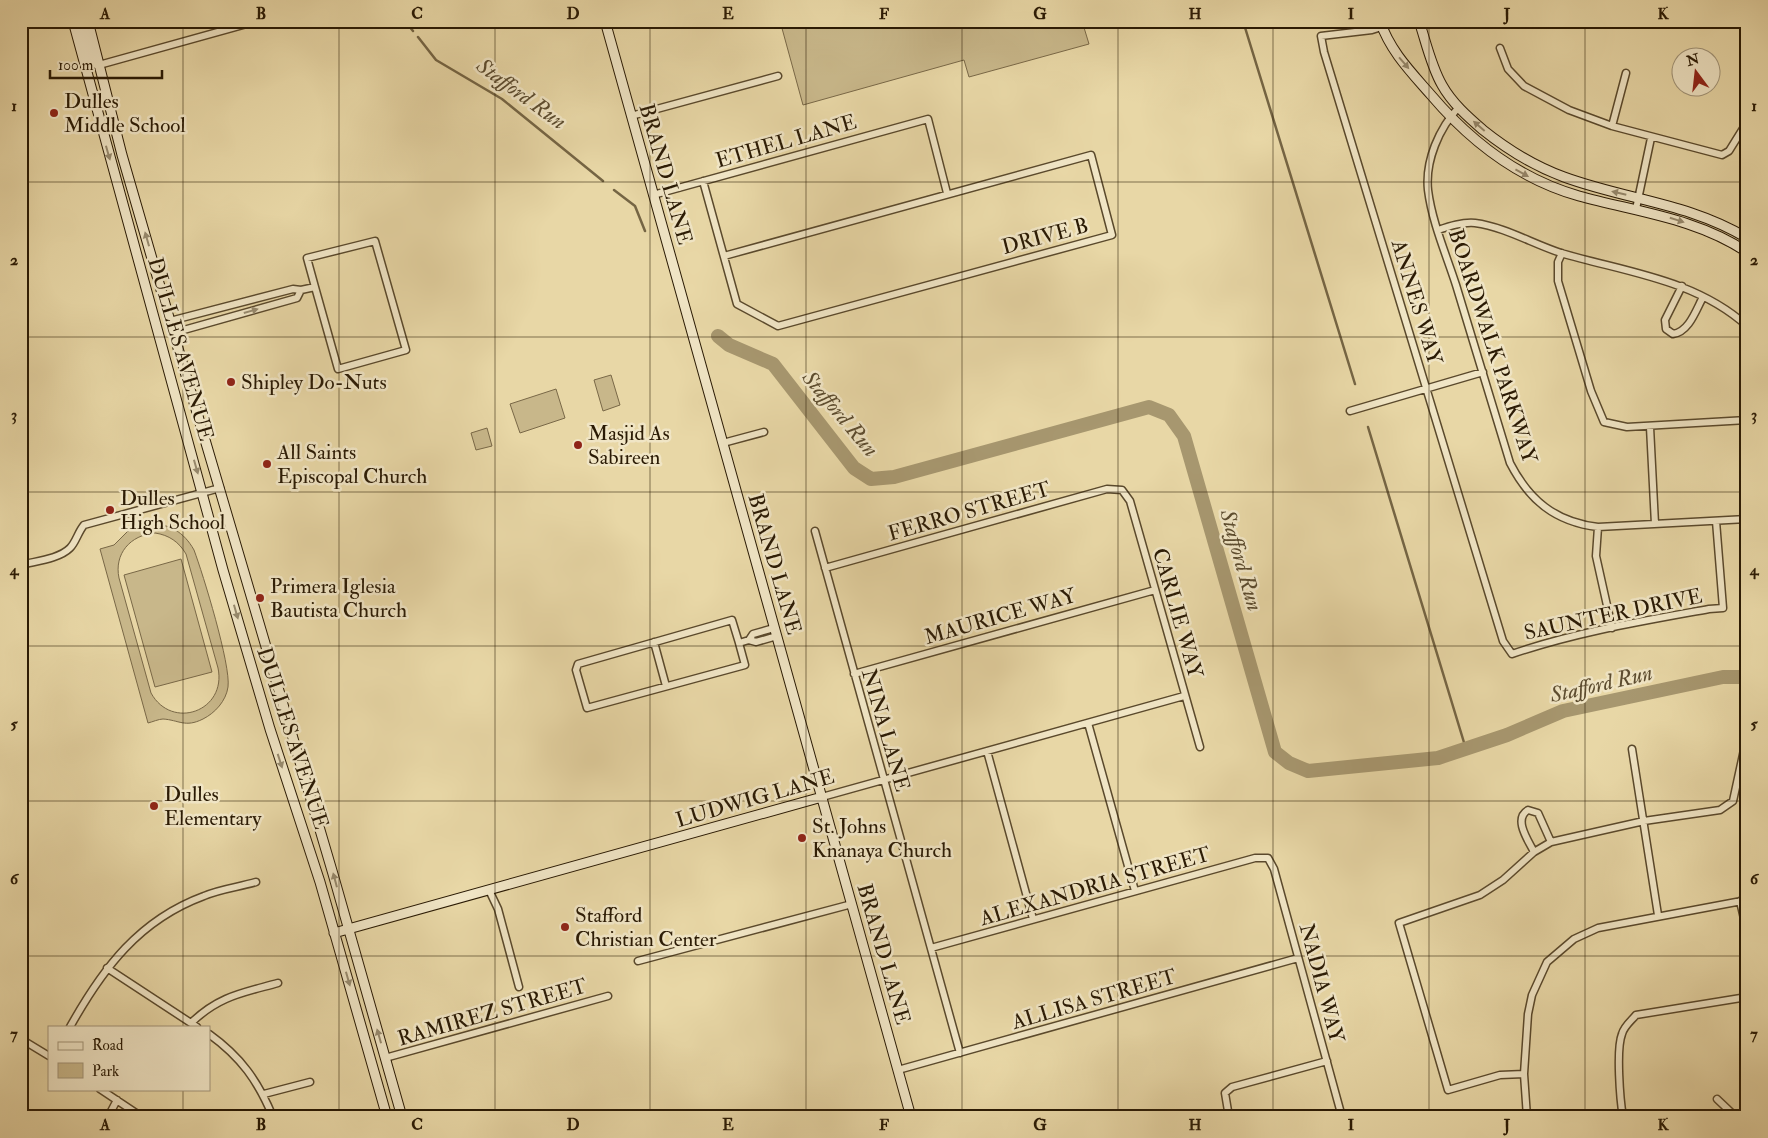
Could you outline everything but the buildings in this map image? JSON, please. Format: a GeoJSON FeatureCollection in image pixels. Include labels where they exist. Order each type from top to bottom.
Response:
{"type":"FeatureCollection","features":[{"type":"Feature","properties":{"kind":"street","name":"DULLES AVENUE"},"geometry":{"type":"LineString","coordinates":[[73,21],[202,492],[270,729],[310,849],[387,1117]]}},
{"type":"Feature","properties":{"kind":"street"},"geometry":{"type":"LineString","coordinates":[[80,21],[89,55],[99,65],[257,21]]}},
{"type":"Feature","properties":{"kind":"street","name":"DULLES AVENUE"},"geometry":{"type":"LineString","coordinates":[[88,21],[173,333],[386,1058],[399,1116]]}},
{"type":"Feature","properties":{"kind":"street","name":"BRAND LANE"},"geometry":{"type":"LineString","coordinates":[[605,21],[911,1117]]}},
{"type":"Feature","properties":{"kind":"street","name":"ANNES WAY"},"geometry":{"type":"LineString","coordinates":[[1400,21],[1321,36],[1324,52],[1503,641],[1512,654]]}},
{"type":"Feature","properties":{"kind":"street"},"geometry":{"type":"LineString","coordinates":[[1419,21],[1442,86],[1459,107],[1499,143],[1542,168],[1587,185],[1639,197],[1707,218],[1747,238]]}},
{"type":"Feature","properties":{"kind":"street"},"geometry":{"type":"LineString","coordinates":[[1381,24],[1396,54],[1450,117],[1503,161],[1538,181],[1579,196],[1636,209],[1706,230],[1747,252]]}},
{"type":"Feature","properties":{"kind":"street"},"geometry":{"type":"LineString","coordinates":[[1500,48],[1508,69],[1524,86],[1568,110],[1651,138],[1722,155],[1729,151],[1747,122]]}},
{"type":"Feature","properties":{"kind":"street"},"geometry":{"type":"LineString","coordinates":[[1612,126],[1626,73]]}},
{"type":"Feature","properties":{"kind":"street"},"geometry":{"type":"LineString","coordinates":[[631,116],[778,76]]}},
{"type":"Feature","properties":{"kind":"street","name":"BOARDWALK PARKWAY"},"geometry":{"type":"LineString","coordinates":[[1459,107],[1450,117],[1437,141],[1428,174],[1428,190],[1438,230],[1510,463],[1530,496],[1546,508],[1574,522],[1598,527],[1747,519]]}},
{"type":"Feature","properties":{"kind":"street","name":"ETHEL LANE"},"geometry":{"type":"LineString","coordinates":[[654,194],[928,119],[947,193]]}},
{"type":"Feature","properties":{"kind":"street"},"geometry":{"type":"LineString","coordinates":[[1636,209],[1651,138]]}},
{"type":"Feature","properties":{"kind":"street","name":"DRIVE B"},"geometry":{"type":"LineString","coordinates":[[1091,155],[1112,235],[778,326],[737,304],[724,256],[947,193],[1091,155]]}},
{"type":"Feature","properties":{"kind":"street"},"geometry":{"type":"LineString","coordinates":[[703,181],[724,256]]}},
{"type":"Feature","properties":{"kind":"street"},"geometry":{"type":"LineString","coordinates":[[1438,230],[1463,223],[1491,226],[1562,253],[1682,286],[1721,306],[1747,326]]}},
{"type":"Feature","properties":{"kind":"street"},"geometry":{"type":"LineString","coordinates":[[375,240],[406,350],[338,369],[314,287],[307,258],[375,240]]}},
{"type":"Feature","properties":{"kind":"street"},"geometry":{"type":"LineString","coordinates":[[1562,253],[1557,271],[1558,281],[1591,391],[1604,422],[1627,428],[1747,420]]}},
{"type":"Feature","properties":{"kind":"street"},"geometry":{"type":"LineString","coordinates":[[1682,286],[1665,320],[1666,329],[1673,334],[1681,333],[1686,328],[1703,297]]}},
{"type":"Feature","properties":{"kind":"street"},"geometry":{"type":"LineString","coordinates":[[170,320],[293,288],[301,290],[314,287]]}},
{"type":"Feature","properties":{"kind":"street"},"geometry":{"type":"LineString","coordinates":[[173,333],[297,298],[301,290]]}},
{"type":"Feature","properties":{"kind":"street"},"geometry":{"type":"LineString","coordinates":[[1350,412],[1483,372]]}},
{"type":"Feature","properties":{"kind":"street"},"geometry":{"type":"LineString","coordinates":[[1650,427],[1655,524]]}},
{"type":"Feature","properties":{"kind":"street"},"geometry":{"type":"LineString","coordinates":[[723,444],[764,432]]}},
{"type":"Feature","properties":{"kind":"street"},"geometry":{"type":"LineString","coordinates":[[21,565],[63,554],[72,547],[78,532],[84,525],[220,488]]}},
{"type":"Feature","properties":{"kind":"street","name":"FERRO STREET"},"geometry":{"type":"LineString","coordinates":[[825,568],[1107,489],[1122,490]]}},
{"type":"Feature","properties":{"kind":"street","name":"CARLIE WAY"},"geometry":{"type":"LineString","coordinates":[[1122,490],[1130,501],[1200,747]]}},
{"type":"Feature","properties":{"kind":"street","name":"SAUNTER DRIVE"},"geometry":{"type":"LineString","coordinates":[[1512,654],[1552,641],[1709,608],[1723,608],[1716,521]]}},
{"type":"Feature","properties":{"kind":"street"},"geometry":{"type":"LineString","coordinates":[[1598,527],[1596,556],[1612,628]]}},
{"type":"Feature","properties":{"kind":"street","name":"NINA LANE"},"geometry":{"type":"LineString","coordinates":[[815,531],[960,1053]]}},
{"type":"Feature","properties":{"kind":"street","name":"MAURICE WAY"},"geometry":{"type":"LineString","coordinates":[[854,674],[1155,590]]}},
{"type":"Feature","properties":{"kind":"street"},"geometry":{"type":"LineString","coordinates":[[732,620],[739,643],[745,665],[587,708],[576,670],[578,664],[732,620]]}},
{"type":"Feature","properties":{"kind":"street"},"geometry":{"type":"LineString","coordinates":[[739,643],[749,640],[756,642],[776,632]]}},
{"type":"Feature","properties":{"kind":"street"},"geometry":{"type":"LineString","coordinates":[[654,642],[666,686]]}},
{"type":"Feature","properties":{"kind":"street","name":"LUDWIG LANE"},"geometry":{"type":"LineString","coordinates":[[334,932],[1184,696]]}},
{"type":"Feature","properties":{"kind":"street"},"geometry":{"type":"LineString","coordinates":[[1088,723],[1135,891]]}},
{"type":"Feature","properties":{"kind":"street"},"geometry":{"type":"LineString","coordinates":[[1524,1074],[1500,1075],[1448,1090],[1400,922],[1454,906],[1480,895],[1503,880],[1534,852],[1551,842],[1644,821],[1720,810],[1728,806],[1735,794],[1747,736]]}},
{"type":"Feature","properties":{"kind":"street"},"geometry":{"type":"LineString","coordinates":[[1632,749],[1658,915]]}},
{"type":"Feature","properties":{"kind":"street"},"geometry":{"type":"LineString","coordinates":[[986,751],[1033,919]]}},
{"type":"Feature","properties":{"kind":"street"},"geometry":{"type":"LineString","coordinates":[[1534,852],[1521,819],[1523,813],[1528,810],[1538,813],[1551,842]]}},
{"type":"Feature","properties":{"kind":"street","name":"ALEXANDRIA STREET"},"geometry":{"type":"LineString","coordinates":[[931,948],[1255,858],[1268,858]]}},
{"type":"Feature","properties":{"kind":"street","name":"NADIA WAY"},"geometry":{"type":"LineString","coordinates":[[1268,858],[1274,869],[1342,1117]]}},
{"type":"Feature","properties":{"kind":"street"},"geometry":{"type":"LineString","coordinates":[[71,1026],[107,968],[127,944],[145,928],[173,910],[204,895],[256,882]]}},
{"type":"Feature","properties":{"kind":"street"},"geometry":{"type":"LineString","coordinates":[[489,890],[498,909],[519,987]]}},
{"type":"Feature","properties":{"kind":"street"},"geometry":{"type":"LineString","coordinates":[[1527,1117],[1524,1074],[1528,1014],[1532,995],[1547,962],[1574,939],[1598,928],[1658,915],[1743,901],[1747,932]]}},
{"type":"Feature","properties":{"kind":"street"},"geometry":{"type":"LineString","coordinates":[[638,961],[852,904]]}},
{"type":"Feature","properties":{"kind":"street","name":"ALLISA STREET"},"geometry":{"type":"LineString","coordinates":[[898,1070],[1298,958]]}},
{"type":"Feature","properties":{"kind":"street"},"geometry":{"type":"LineString","coordinates":[[107,968],[196,1026]]}},
{"type":"Feature","properties":{"kind":"street"},"geometry":{"type":"LineString","coordinates":[[191,1022],[207,1008],[221,1000],[278,983]]}},
{"type":"Feature","properties":{"kind":"street","name":"RAMIREZ STREET"},"geometry":{"type":"LineString","coordinates":[[386,1058],[608,996]]}},
{"type":"Feature","properties":{"kind":"street"},"geometry":{"type":"LineString","coordinates":[[1622,1117],[1620,1094],[1621,1034],[1636,1015],[1747,997]]}},
{"type":"Feature","properties":{"kind":"street"},"geometry":{"type":"LineString","coordinates":[[210,1035],[242,1061],[264,1094],[273,1117]]}},
{"type":"Feature","properties":{"kind":"street"},"geometry":{"type":"LineString","coordinates":[[21,1039],[48,1055]]}},
{"type":"Feature","properties":{"kind":"street"},"geometry":{"type":"LineString","coordinates":[[1229,1117],[1225,1093],[1232,1087],[1327,1061]]}},
{"type":"Feature","properties":{"kind":"street"},"geometry":{"type":"LineString","coordinates":[[264,1094],[310,1082]]}},
{"type":"Feature","properties":{"kind":"street"},"geometry":{"type":"LineString","coordinates":[[102,1090],[142,1117]]}},
{"type":"Feature","properties":{"kind":"street"},"geometry":{"type":"LineString","coordinates":[[1717,1099],[1736,1117]]}},
{"type":"Feature","properties":{"kind":"street"},"geometry":{"type":"LineString","coordinates":[[108,1117],[117,1100]]}},
{"type":"Feature","properties":{"kind":"green space"},"geometry":{"type":"Polygon","coordinates":[[[780,21],[1082,21],[1089,44],[969,77],[964,60],[803,105],[780,21]]]}},
{"type":"Feature","properties":{"kind":"green space"},"geometry":{"type":"Polygon","coordinates":[[[611,375],[620,405],[603,411],[594,380],[611,375]]]}},
{"type":"Feature","properties":{"kind":"green space"},"geometry":{"type":"Polygon","coordinates":[[[556,389],[565,418],[520,433],[510,404],[556,389]]]}},
{"type":"Feature","properties":{"kind":"green space"},"geometry":{"type":"Polygon","coordinates":[[[487,428],[492,446],[476,450],[471,433],[487,428]]]}},
{"type":"Feature","properties":{"kind":"green space"},"geometry":{"type":"Polygon","coordinates":[[[148,524],[163,525],[175,530],[186,538],[194,550],[210,598],[228,676],[227,692],[219,706],[197,722],[187,723],[163,719],[148,723],[100,549],[114,545],[128,531],[148,524]],[[155,533],[138,538],[126,547],[119,561],[119,578],[151,693],[160,705],[172,711],[184,713],[196,711],[206,705],[214,695],[219,683],[218,668],[186,554],[173,540],[165,535],[155,533]]]}},
{"type":"Feature","properties":{"kind":"green space"},"geometry":{"type":"Polygon","coordinates":[[[181,559],[212,672],[155,687],[124,575],[181,559]]]}},
{"type":"Feature","properties":{"kind":"waterway","name":"Stafford Run"},"geometry":{"type":"LineString","coordinates":[[405,21],[413,31]]}},
{"type":"Feature","properties":{"kind":"waterway"},"geometry":{"type":"LineString","coordinates":[[1243,21],[1355,384]]}},
{"type":"Feature","properties":{"kind":"waterway","name":"Stafford Run"},"geometry":{"type":"LineString","coordinates":[[418,37],[436,60],[502,99],[603,181]]}},
{"type":"Feature","properties":{"kind":"waterway","name":"Stafford Run"},"geometry":{"type":"LineString","coordinates":[[614,190],[635,206],[645,231]]}},
{"type":"Feature","properties":{"kind":"waterway","name":"Stafford Run"},"geometry":{"type":"LineString","coordinates":[[718,336],[729,345],[773,364],[854,468],[871,479],[894,477],[1149,407],[1169,415],[1184,436],[1275,752],[1289,763],[1308,771],[1438,758],[1507,735],[1563,711],[1723,677],[1747,677]]}},
{"type":"Feature","properties":{"kind":"waterway"},"geometry":{"type":"LineString","coordinates":[[1368,427],[1466,749]]}},
{"type":"Feature","properties":{"kind":"place","name":"Dulles Middle School"},"geometry":{"type":"Point","coordinates":[54,113]}},
{"type":"Feature","properties":{"kind":"place","name":"Shipley Do-Nuts"},"geometry":{"type":"Point","coordinates":[231,382]}},
{"type":"Feature","properties":{"kind":"place","name":"Masjid As Sabireen"},"geometry":{"type":"Point","coordinates":[578,445]}},
{"type":"Feature","properties":{"kind":"place","name":"All Saints Episcopal Church"},"geometry":{"type":"Point","coordinates":[267,464]}},
{"type":"Feature","properties":{"kind":"place","name":"Dulles High School"},"geometry":{"type":"Point","coordinates":[110,510]}},
{"type":"Feature","properties":{"kind":"place","name":"Primera Iglesia Bautista Church"},"geometry":{"type":"Point","coordinates":[260,598]}},
{"type":"Feature","properties":{"kind":"place","name":"Dulles Elementary"},"geometry":{"type":"Point","coordinates":[154,806]}},
{"type":"Feature","properties":{"kind":"place","name":"St. Johns Knanaya Church"},"geometry":{"type":"Point","coordinates":[802,838]}},
{"type":"Feature","properties":{"kind":"place","name":"Stafford Christian Center"},"geometry":{"type":"Point","coordinates":[565,927]}}]}
